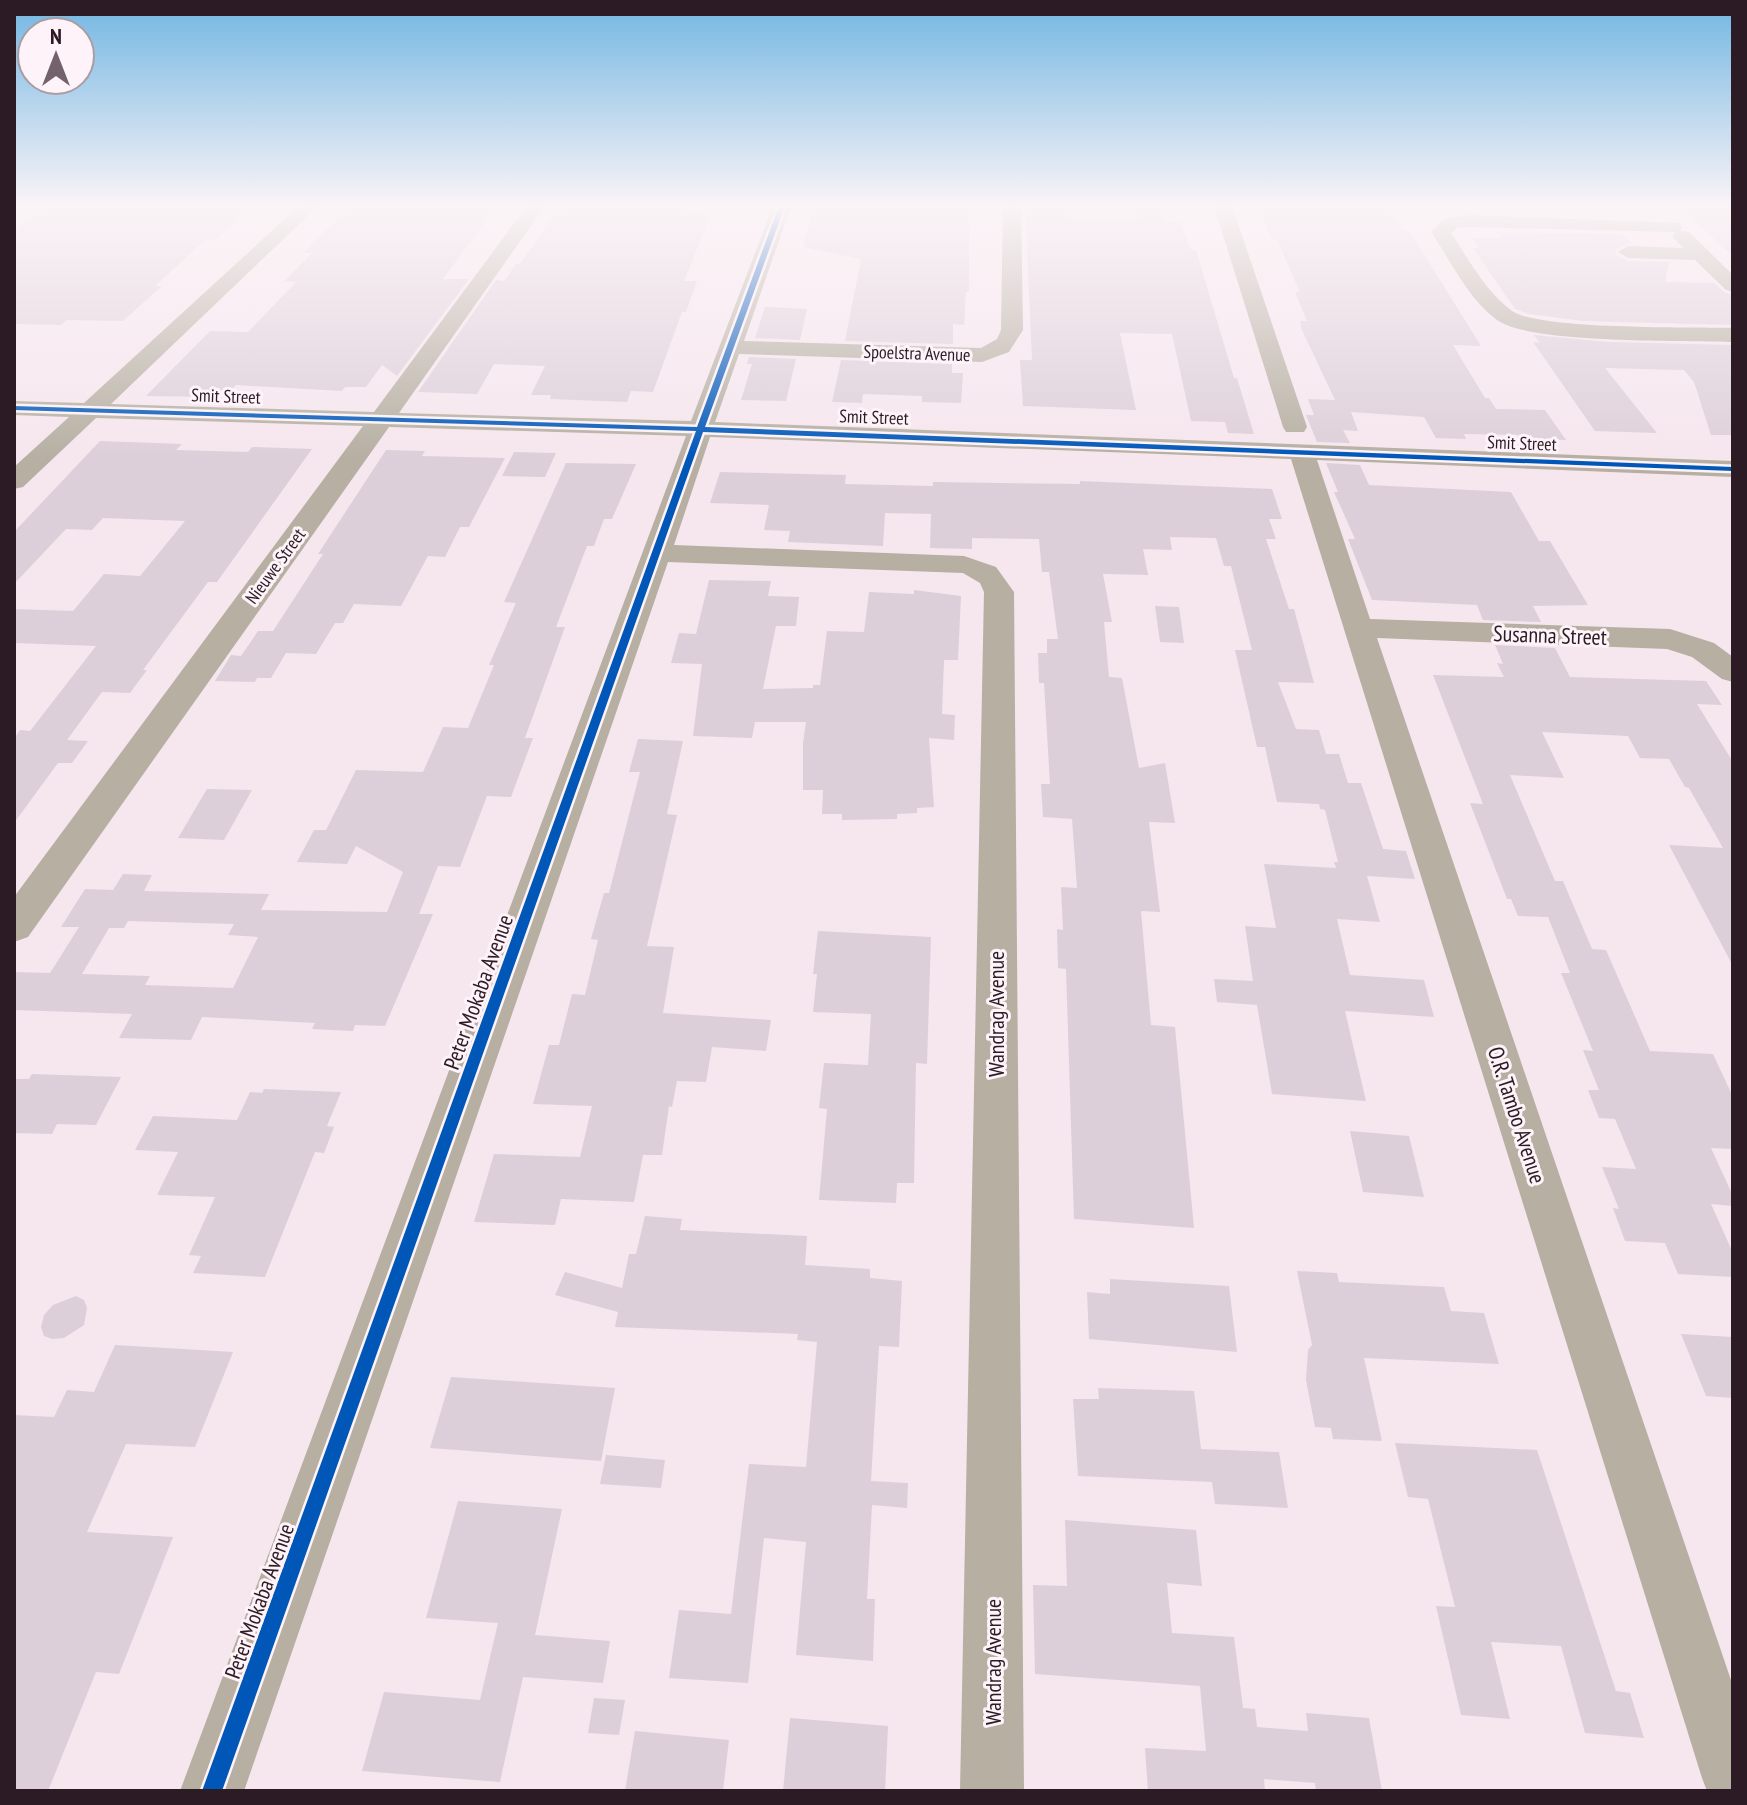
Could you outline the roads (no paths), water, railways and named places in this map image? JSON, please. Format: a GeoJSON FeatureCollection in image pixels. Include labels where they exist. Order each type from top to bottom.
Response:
{"type":"FeatureCollection","features":[{"type":"Feature","properties":{"kind":"street"},"geometry":{"type":"LineString","coordinates":[[14,481],[218,290]]}},
{"type":"Feature","properties":{"kind":"street","name":"Nieuwe Street"},"geometry":{"type":"LineString","coordinates":[[14,926],[475,290]]}},
{"type":"Feature","properties":{"kind":"street","name":"Peter Mokaba Avenue"},"geometry":{"type":"LineString","coordinates":[[212,1791],[657,553],[698,429],[752,290]]}},
{"type":"Feature","properties":{"kind":"street","name":"Spoelstra Avenue"},"geometry":{"type":"LineString","coordinates":[[732,347],[982,355],[1009,343],[1012,290]]}},
{"type":"Feature","properties":{"kind":"street","name":"O.R. Tambo Avenue"},"geometry":{"type":"LineString","coordinates":[[1250,290],[1733,1778]]}},
{"type":"Feature","properties":{"kind":"street"},"geometry":{"type":"LineString","coordinates":[[1480,290],[1488,302],[1508,318],[1551,329],[1733,335]]}},
{"type":"Feature","properties":{"kind":"street","name":"Smit Street"},"geometry":{"type":"LineString","coordinates":[[14,408],[89,410],[176,422],[374,429],[698,429],[1298,439],[1733,469]]}},
{"type":"Feature","properties":{"kind":"street","name":"Wandrag Avenue"},"geometry":{"type":"LineString","coordinates":[[657,553],[964,565],[985,570],[999,592],[992,1791]]}},
{"type":"Feature","properties":{"kind":"street","name":"Susanna Street"},"geometry":{"type":"LineString","coordinates":[[1358,628],[1670,639],[1703,650],[1733,672]]}}]}
